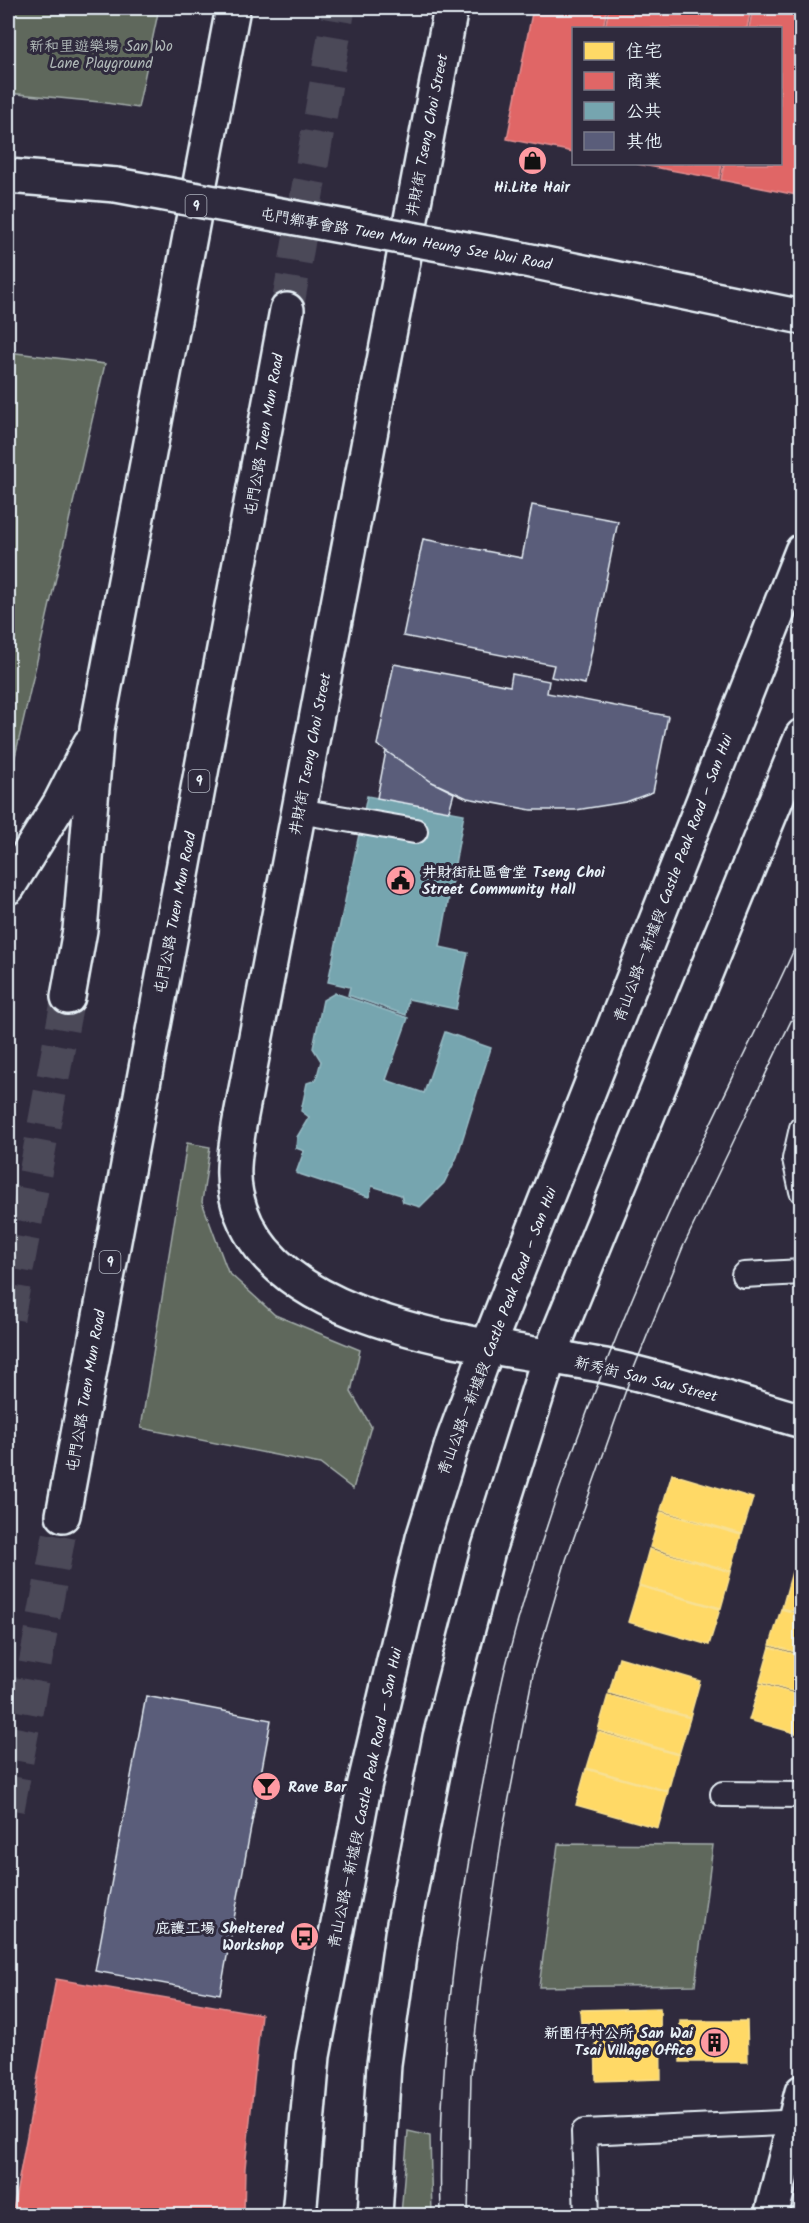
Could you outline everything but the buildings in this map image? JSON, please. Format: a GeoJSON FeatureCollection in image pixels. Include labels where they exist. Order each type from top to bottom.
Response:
{"type":"FeatureCollection","features":[{"type":"Feature","properties":{"kind":"main road","name":"9"},"geometry":{"type":"LineString","coordinates":[[68,998],[80,930],[97,729],[233,8]]}},
{"type":"Feature","properties":{"kind":"main road","name":"井財街 Tseng Choi Street"},"geometry":{"type":"LineString","coordinates":[[452,8],[299,811],[235,1153],[233,1175],[240,1211],[270,1258],[291,1278],[321,1295],[408,1330],[488,1346]]}},
{"type":"Feature","properties":{"kind":"main road","name":"屯門鄉事會路 Tuen Mun Heung Sze Wui Road"},"geometry":{"type":"LineString","coordinates":[[8,176],[116,185],[521,259],[801,317]]}},
{"type":"Feature","properties":{"kind":"main road","name":"屯門公路 Tuen Mun Road"},"geometry":{"type":"LineString","coordinates":[[63,1515],[287,310]]}},
{"type":"Feature","properties":{"kind":"main road","name":"青山公路－新墟段 Castle Peak Road – San Hui"},"geometry":{"type":"LineString","coordinates":[[299,2216],[313,2056],[364,1787],[423,1538],[454,1438],[488,1346],[801,550]]}},
{"type":"Feature","properties":{"kind":"main road"},"geometry":{"type":"LineString","coordinates":[[8,887],[60,803],[97,729]]}},
{"type":"Feature","properties":{"kind":"main road"},"geometry":{"type":"LineString","coordinates":[[375,2216],[384,2064],[400,1946],[440,1737],[488,1551],[549,1357],[801,736]]}},
{"type":"Feature","properties":{"kind":"main road","name":"新秀街 San Sau Street"},"geometry":{"type":"LineString","coordinates":[[488,1346],[605,1366],[801,1421]]}},
{"type":"Feature","properties":{"kind":"main road"},"geometry":{"type":"LineString","coordinates":[[771,2216],[797,2122],[801,2092]]}},
{"type":"Feature","properties":{"kind":"lane"},"geometry":{"type":"LineString","coordinates":[[299,811],[416,831]]}},
{"type":"Feature","properties":{"kind":"lane"},"geometry":{"type":"LineString","coordinates":[[801,1128],[795,1159],[801,1191]]}},
{"type":"Feature","properties":{"kind":"lane"},"geometry":{"type":"LineString","coordinates":[[744,1275],[801,1272]]}},
{"type":"Feature","properties":{"kind":"lane"},"geometry":{"type":"LineString","coordinates":[[723,1794],[801,1795]]}},
{"type":"Feature","properties":{"kind":"lane"},"geometry":{"type":"LineString","coordinates":[[587,2216],[584,2132],[797,2122]]}},
{"type":"Feature","properties":{"kind":"green space","name":"新和里遊樂場 San Wo Lane Playground"},"geometry":{"type":"Polygon","coordinates":[[[8,8],[159,8],[138,108],[8,93],[8,8]]]}},
{"type":"Feature","properties":{"kind":"green space"},"geometry":{"type":"Polygon","coordinates":[[[8,352],[105,364],[8,787],[8,352]]]}},
{"type":"Feature","properties":{"kind":"green space"},"geometry":{"type":"Polygon","coordinates":[[[187,1143],[210,1147],[202,1202],[228,1272],[275,1315],[360,1350],[351,1392],[371,1426],[353,1489],[320,1464],[141,1428],[187,1143]]]}},
{"type":"Feature","properties":{"kind":"green space"},"geometry":{"type":"Polygon","coordinates":[[[558,1844],[713,1845],[695,1985],[539,1987],[558,1844]]]}},
{"type":"Feature","properties":{"kind":"green space"},"geometry":{"type":"Polygon","coordinates":[[[408,2131],[430,2136],[432,2215],[401,2215],[408,2131]]]}},
{"type":"Feature","properties":{"kind":"tunnel"},"geometry":{"type":"LineString","coordinates":[[287,310],[339,8]]}},
{"type":"Feature","properties":{"kind":"tunnel"},"geometry":{"type":"LineString","coordinates":[[8,1318],[68,997]]}},
{"type":"Feature","properties":{"kind":"tunnel"},"geometry":{"type":"LineString","coordinates":[[8,1809],[63,1515]]}},
{"type":"Feature","properties":{"kind":"tram line"},"geometry":{"type":"LineString","coordinates":[[441,2216],[442,2104],[457,1937],[497,1705],[521,1611],[573,1449],[636,1290],[693,1161],[802,932]]}},
{"type":"Feature","properties":{"kind":"tram line"},"geometry":{"type":"LineString","coordinates":[[468,2216],[471,2075],[481,1981],[503,1829],[534,1669],[566,1560],[632,1373],[683,1247],[802,998]]}},
{"type":"Feature","properties":{"kind":"place","name":"Hi.Lite Hair"},"geometry":{"type":"Point","coordinates":[532,160]}},
{"type":"Feature","properties":{"kind":"place","name":"井財街社區會堂 Tseng Choi Street Community Hall"},"geometry":{"type":"Point","coordinates":[401,881]}},
{"type":"Feature","properties":{"kind":"place","name":"Rave Bar"},"geometry":{"type":"Point","coordinates":[267,1787]}},
{"type":"Feature","properties":{"kind":"place","name":"庇護工場 Sheltered Workshop"},"geometry":{"type":"Point","coordinates":[305,1937]}},
{"type":"Feature","properties":{"kind":"place","name":"新圍仔村公所 San Wai Tsai Village Office"},"geometry":{"type":"Point","coordinates":[714,2042]}}]}
